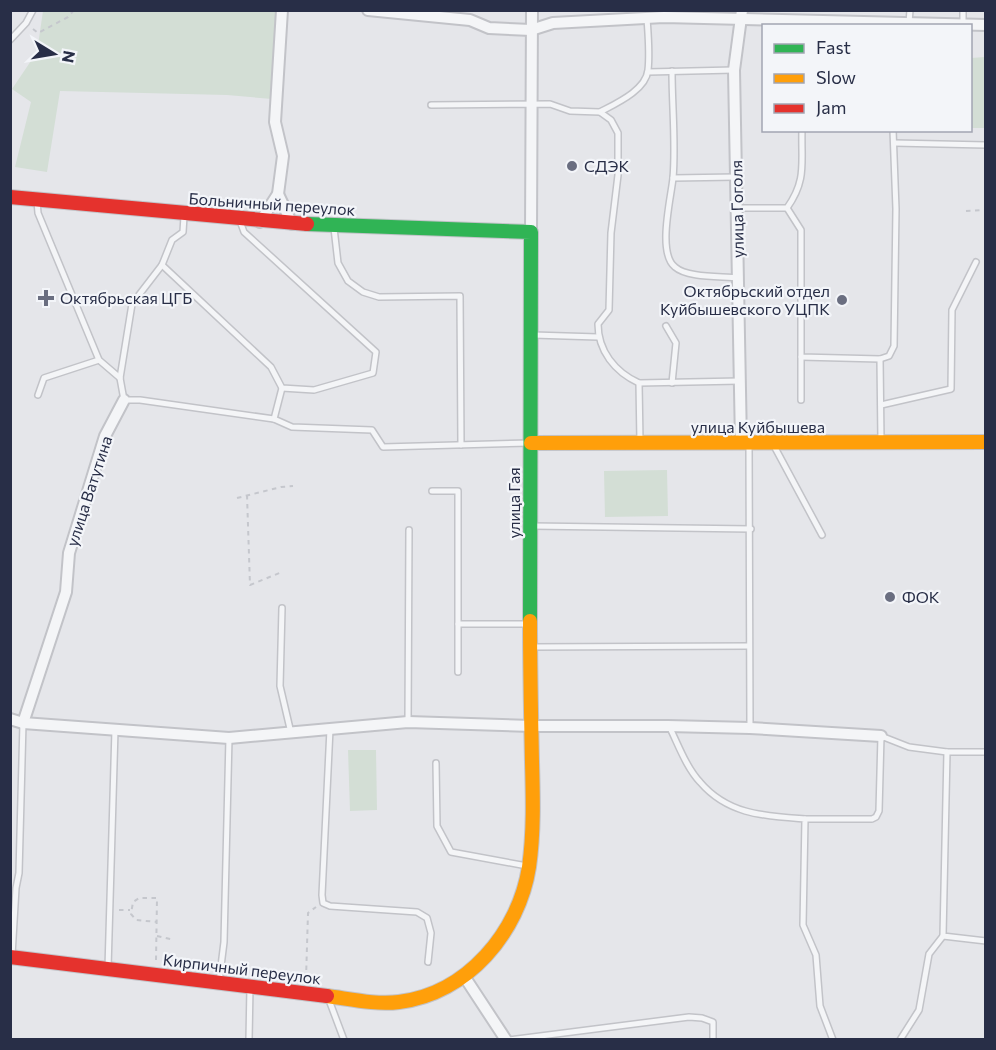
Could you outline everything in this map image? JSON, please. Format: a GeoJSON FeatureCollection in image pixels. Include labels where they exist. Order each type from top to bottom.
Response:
{"type":"FeatureCollection","features":[{"type":"Feature","properties":{"kind":"main road","name":"Больничный переулок"},"geometry":{"type":"LineString","coordinates":[[10,197],[260,222],[531,232]]}},
{"type":"Feature","properties":{"kind":"main road","name":"улица Гая"},"geometry":{"type":"LineString","coordinates":[[464,976],[487,955],[506,930],[521,898],[528,867],[533,811],[530,647],[531,232]]}},
{"type":"Feature","properties":{"kind":"main road","name":"улица Куйбышева"},"geometry":{"type":"LineString","coordinates":[[531,443],[986,442]]}},
{"type":"Feature","properties":{"kind":"main road","name":"Кирпичный переулок"},"geometry":{"type":"LineString","coordinates":[[11,957],[365,1001],[399,1002],[435,993],[464,976]]}},
{"type":"Feature","properties":{"kind":"street"},"geometry":{"type":"LineString","coordinates":[[260,222],[278,194],[283,156],[275,122],[282,10]]}},
{"type":"Feature","properties":{"kind":"street"},"geometry":{"type":"LineString","coordinates":[[368,10],[470,20],[489,28],[531,30],[553,23],[647,18],[665,14],[742,15],[889,24],[936,24]]}},
{"type":"Feature","properties":{"kind":"street","name":"улица Гая"},"geometry":{"type":"LineString","coordinates":[[531,232],[532,10]]}},
{"type":"Feature","properties":{"kind":"street","name":"улица Гоголя"},"geometry":{"type":"LineString","coordinates":[[742,15],[734,70],[740,381],[745,443]]}},
{"type":"Feature","properties":{"kind":"street"},"geometry":{"type":"LineString","coordinates":[[278,194],[292,224]]}},
{"type":"Feature","properties":{"kind":"street","name":"улица Ватутина"},"geometry":{"type":"LineString","coordinates":[[22,723],[66,592],[69,554],[105,436],[124,400]]}},
{"type":"Feature","properties":{"kind":"street"},"geometry":{"type":"LineString","coordinates":[[10,719],[22,723],[229,738],[408,722],[531,726],[750,728],[881,736]]}},
{"type":"Feature","properties":{"kind":"street"},"geometry":{"type":"LineString","coordinates":[[464,976],[507,1040]]}},
{"type":"Feature","properties":{"kind":"lane"},"geometry":{"type":"LineString","coordinates":[[10,40],[26,23],[33,10]]}},
{"type":"Feature","properties":{"kind":"lane"},"geometry":{"type":"LineString","coordinates":[[909,23],[910,10]]}},
{"type":"Feature","properties":{"kind":"lane"},"geometry":{"type":"LineString","coordinates":[[431,105],[531,103],[550,104],[570,111],[600,112],[639,87],[648,72],[647,18]]}},
{"type":"Feature","properties":{"kind":"lane"},"geometry":{"type":"LineString","coordinates":[[648,72],[734,70]]}},
{"type":"Feature","properties":{"kind":"lane"},"geometry":{"type":"LineString","coordinates":[[672,71],[673,177],[666,214],[668,259],[675,268],[692,274],[738,278]]}},
{"type":"Feature","properties":{"kind":"lane"},"geometry":{"type":"LineString","coordinates":[[600,112],[611,120],[618,133],[618,175],[611,233],[609,310],[597,324],[598,337],[609,361],[627,377],[639,383],[740,381]]}},
{"type":"Feature","properties":{"kind":"lane"},"geometry":{"type":"LineString","coordinates":[[786,208],[801,182],[802,132]]}},
{"type":"Feature","properties":{"kind":"lane"},"geometry":{"type":"LineString","coordinates":[[801,357],[880,359],[889,357],[894,346],[893,132]]}},
{"type":"Feature","properties":{"kind":"lane"},"geometry":{"type":"LineString","coordinates":[[894,143],[986,145]]}},
{"type":"Feature","properties":{"kind":"lane"},"geometry":{"type":"LineString","coordinates":[[673,177],[736,177]]}},
{"type":"Feature","properties":{"kind":"lane"},"geometry":{"type":"LineString","coordinates":[[37,200],[38,213],[99,360],[120,378]]}},
{"type":"Feature","properties":{"kind":"lane"},"geometry":{"type":"LineString","coordinates":[[737,208],[786,208],[795,218],[801,230],[801,400]]}},
{"type":"Feature","properties":{"kind":"lane"},"geometry":{"type":"LineString","coordinates":[[185,214],[183,232],[172,240],[162,265],[132,304],[120,378],[124,400],[140,400],[274,419],[292,427],[372,430],[383,447],[531,443]]}},
{"type":"Feature","properties":{"kind":"lane"},"geometry":{"type":"LineString","coordinates":[[239,220],[244,232],[376,352],[373,373],[314,390],[282,388]]}},
{"type":"Feature","properties":{"kind":"lane"},"geometry":{"type":"LineString","coordinates":[[334,226],[338,263],[348,282],[363,292],[379,297],[460,296],[461,445]]}},
{"type":"Feature","properties":{"kind":"lane"},"geometry":{"type":"LineString","coordinates":[[881,405],[951,389],[952,310],[976,262]]}},
{"type":"Feature","properties":{"kind":"lane"},"geometry":{"type":"LineString","coordinates":[[162,265],[271,367],[282,388],[274,419]]}},
{"type":"Feature","properties":{"kind":"lane"},"geometry":{"type":"LineString","coordinates":[[666,326],[676,342],[672,382]]}},
{"type":"Feature","properties":{"kind":"lane"},"geometry":{"type":"LineString","coordinates":[[531,335],[598,337]]}},
{"type":"Feature","properties":{"kind":"lane"},"geometry":{"type":"LineString","coordinates":[[880,359],[881,442]]}},
{"type":"Feature","properties":{"kind":"lane"},"geometry":{"type":"LineString","coordinates":[[38,395],[44,378],[99,360]]}},
{"type":"Feature","properties":{"kind":"lane"},"geometry":{"type":"LineString","coordinates":[[639,383],[640,444]]}},
{"type":"Feature","properties":{"kind":"lane"},"geometry":{"type":"LineString","coordinates":[[745,443],[750,529],[750,728]]}},
{"type":"Feature","properties":{"kind":"lane"},"geometry":{"type":"LineString","coordinates":[[773,443],[822,535]]}},
{"type":"Feature","properties":{"kind":"lane"},"geometry":{"type":"LineString","coordinates":[[432,491],[458,491],[458,672]]}},
{"type":"Feature","properties":{"kind":"lane"},"geometry":{"type":"LineString","coordinates":[[531,526],[750,529]]}},
{"type":"Feature","properties":{"kind":"lane"},"geometry":{"type":"LineString","coordinates":[[408,722],[409,530]]}},
{"type":"Feature","properties":{"kind":"lane"},"geometry":{"type":"LineString","coordinates":[[282,608],[280,686],[291,732]]}},
{"type":"Feature","properties":{"kind":"lane"},"geometry":{"type":"LineString","coordinates":[[458,624],[530,624]]}},
{"type":"Feature","properties":{"kind":"lane"},"geometry":{"type":"LineString","coordinates":[[530,647],[749,646]]}},
{"type":"Feature","properties":{"kind":"lane"},"geometry":{"type":"LineString","coordinates":[[11,957],[19,873],[22,723]]}},
{"type":"Feature","properties":{"kind":"lane"},"geometry":{"type":"LineString","coordinates":[[669,726],[695,776],[721,802],[741,810],[805,819],[876,818],[879,811],[881,736],[909,747],[947,752],[986,752]]}},
{"type":"Feature","properties":{"kind":"lane"},"geometry":{"type":"LineString","coordinates":[[330,729],[323,903],[330,906],[417,912],[427,918],[431,933],[428,962]]}},
{"type":"Feature","properties":{"kind":"lane"},"geometry":{"type":"LineString","coordinates":[[108,970],[115,730]]}},
{"type":"Feature","properties":{"kind":"lane"},"geometry":{"type":"LineString","coordinates":[[219,982],[224,942],[229,738]]}},
{"type":"Feature","properties":{"kind":"lane"},"geometry":{"type":"LineString","coordinates":[[900,1040],[919,1010],[928,954],[943,936],[947,752]]}},
{"type":"Feature","properties":{"kind":"lane"},"geometry":{"type":"LineString","coordinates":[[436,763],[437,826],[451,852],[528,867]]}},
{"type":"Feature","properties":{"kind":"lane"},"geometry":{"type":"LineString","coordinates":[[805,819],[803,925],[816,955],[820,1006],[834,1040]]}},
{"type":"Feature","properties":{"kind":"lane"},"geometry":{"type":"LineString","coordinates":[[943,936],[986,941]]}},
{"type":"Feature","properties":{"kind":"lane"},"geometry":{"type":"LineString","coordinates":[[249,1040],[250,986]]}},
{"type":"Feature","properties":{"kind":"lane"},"geometry":{"type":"LineString","coordinates":[[327,996],[344,1040]]}},
{"type":"Feature","properties":{"kind":"lane"},"geometry":{"type":"LineString","coordinates":[[507,1040],[689,1017],[713,1022],[713,1040]]}},
{"type":"Feature","properties":{"kind":"path"},"geometry":{"type":"LineString","coordinates":[[26,23],[38,33],[68,17],[74,10]]}},
{"type":"Feature","properties":{"kind":"path"},"geometry":{"type":"LineString","coordinates":[[966,211],[986,210]]}},
{"type":"Feature","properties":{"kind":"path"},"geometry":{"type":"LineString","coordinates":[[237,498],[293,486]]}},
{"type":"Feature","properties":{"kind":"path"},"geometry":{"type":"LineString","coordinates":[[247,495],[250,585],[282,572]]}},
{"type":"Feature","properties":{"kind":"path"},"geometry":{"type":"LineString","coordinates":[[156,960],[158,936],[157,898],[139,898],[133,902],[131,914],[136,920],[157,922]]}},
{"type":"Feature","properties":{"kind":"path"},"geometry":{"type":"LineString","coordinates":[[306,980],[309,914],[311,910],[323,903]]}},
{"type":"Feature","properties":{"kind":"path"},"geometry":{"type":"LineString","coordinates":[[158,936],[174,940]]}},
{"type":"Feature","properties":{"kind":"shaded area"},"geometry":{"type":"Polygon","coordinates":[[[43,11],[276,11],[272,99],[227,95],[60,91],[47,172],[15,167],[31,102],[12,89],[37,52],[43,11]]]}},
{"type":"Feature","properties":{"kind":"shaded area"},"geometry":{"type":"Polygon","coordinates":[[[985,57],[985,128],[972,128],[972,58],[985,57]]]}},
{"type":"Feature","properties":{"kind":"shaded area"},"geometry":{"type":"Polygon","coordinates":[[[667,470],[668,516],[605,517],[604,471],[667,470]]]}},
{"type":"Feature","properties":{"kind":"shaded area"},"geometry":{"type":"Polygon","coordinates":[[[348,750],[376,750],[377,810],[350,811],[348,750]]]}},
{"type":"Feature","properties":{"kind":"traffic: fast"},"geometry":{"type":"LineString","coordinates":[[307,224],[531,232],[530,621]]}},
{"type":"Feature","properties":{"kind":"traffic: slow"},"geometry":{"type":"LineString","coordinates":[[531,443],[986,442]]}},
{"type":"Feature","properties":{"kind":"traffic: slow"},"geometry":{"type":"LineString","coordinates":[[327,996],[390,1003],[424,997],[447,987],[486,956],[514,914],[529,867],[532,841],[530,621]]}},
{"type":"Feature","properties":{"kind":"traffic: jam"},"geometry":{"type":"LineString","coordinates":[[10,197],[307,224]]}},
{"type":"Feature","properties":{"kind":"traffic: jam"},"geometry":{"type":"LineString","coordinates":[[10,957],[327,996]]}},
{"type":"Feature","properties":{"kind":"place","name":"СДЭК"},"geometry":{"type":"Point","coordinates":[572,166]}},
{"type":"Feature","properties":{"kind":"place","name":"Октябрьская ЦГБ"},"geometry":{"type":"Point","coordinates":[46,298]}},
{"type":"Feature","properties":{"kind":"place","name":"Октябрьский отдел Куйбышевского УЦПК"},"geometry":{"type":"Point","coordinates":[842,300]}},
{"type":"Feature","properties":{"kind":"place","name":"ФОК"},"geometry":{"type":"Point","coordinates":[890,597]}}]}
